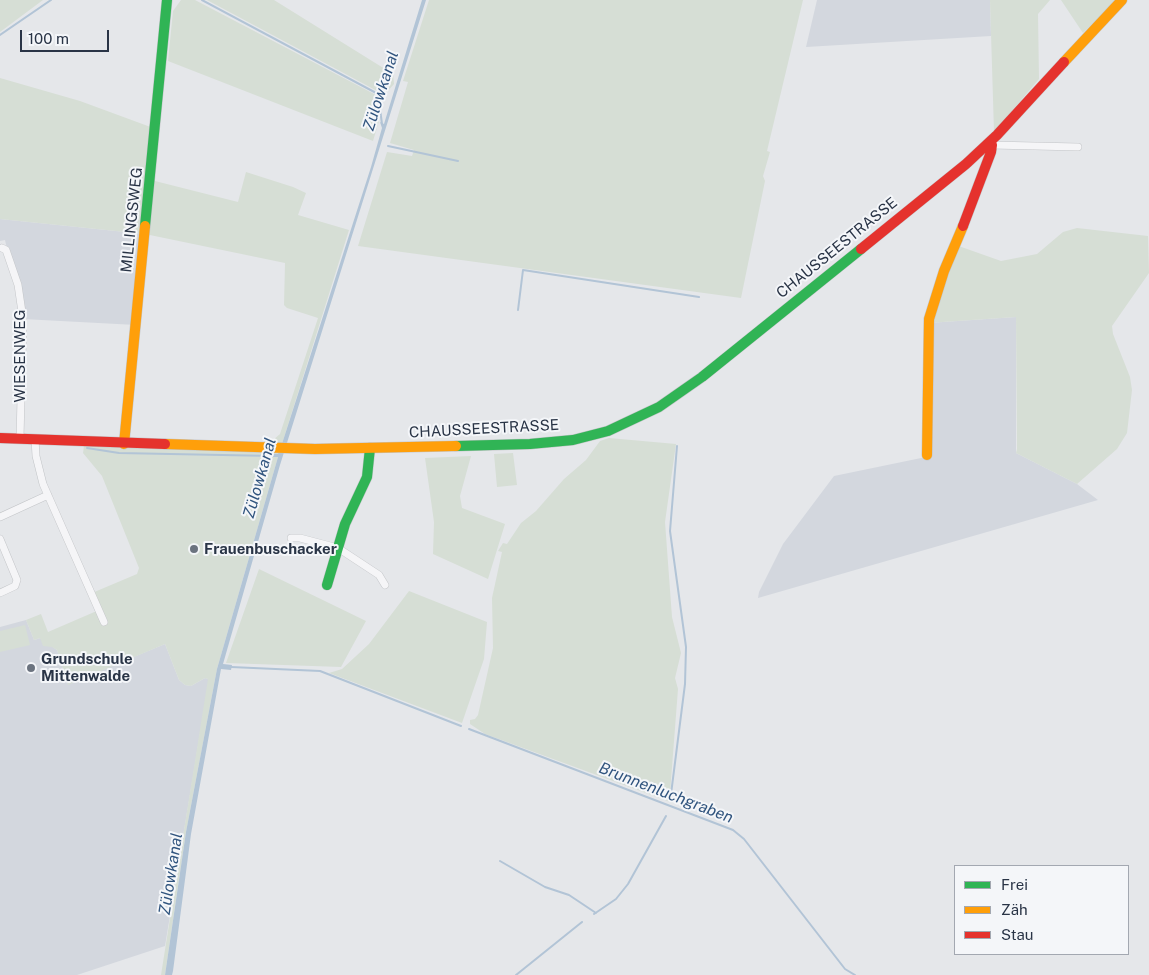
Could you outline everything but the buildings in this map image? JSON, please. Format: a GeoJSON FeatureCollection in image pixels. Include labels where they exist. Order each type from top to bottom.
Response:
{"type":"FeatureCollection","features":[{"type":"Feature","properties":{"kind":"street","name":"MILLINGSWEG"},"geometry":{"type":"LineString","coordinates":[[124,444],[167,0]]}},
{"type":"Feature","properties":{"kind":"street","name":"CHAUSSEESTRASSE"},"geometry":{"type":"LineString","coordinates":[[0,438],[124,444],[370,448],[552,442],[593,435],[641,417],[671,400],[702,377],[991,144],[1122,0]]}},
{"type":"Feature","properties":{"kind":"street"},"geometry":{"type":"LineString","coordinates":[[927,455],[929,319],[944,271],[976,195],[991,144],[1078,147]]}},
{"type":"Feature","properties":{"kind":"street","name":"WIESENWEG"},"geometry":{"type":"LineString","coordinates":[[2,248],[6,250],[18,285],[22,319],[20,438]]}},
{"type":"Feature","properties":{"kind":"street"},"geometry":{"type":"LineString","coordinates":[[35,439],[38,464],[48,495],[104,622]]}},
{"type":"Feature","properties":{"kind":"street"},"geometry":{"type":"LineString","coordinates":[[327,585],[345,524],[367,477],[370,448]]}},
{"type":"Feature","properties":{"kind":"street"},"geometry":{"type":"LineString","coordinates":[[0,517],[48,495]]}},
{"type":"Feature","properties":{"kind":"street"},"geometry":{"type":"LineString","coordinates":[[291,538],[300,538],[338,548],[379,576],[385,585]]}},
{"type":"Feature","properties":{"kind":"street"},"geometry":{"type":"LineString","coordinates":[[0,539],[18,580],[15,586],[0,593]]}},
{"type":"Feature","properties":{"kind":"shaded area"},"geometry":{"type":"Polygon","coordinates":[[[0,0],[43,0],[0,32],[0,0]]]}},
{"type":"Feature","properties":{"kind":"shaded area"},"geometry":{"type":"Polygon","coordinates":[[[181,0],[195,0],[376,95],[379,121],[373,141],[168,61],[173,11],[181,0]]]}},
{"type":"Feature","properties":{"kind":"shaded area"},"geometry":{"type":"Polygon","coordinates":[[[207,0],[274,0],[393,74],[394,84],[386,93],[381,93],[207,0]]]}},
{"type":"Feature","properties":{"kind":"shaded area"},"geometry":{"type":"Polygon","coordinates":[[[429,0],[803,0],[767,151],[770,152],[763,176],[765,181],[741,298],[358,246],[387,152],[412,156],[414,150],[390,143],[408,82],[403,81],[429,0]]]}},
{"type":"Feature","properties":{"kind":"shaded area"},"geometry":{"type":"Polygon","coordinates":[[[817,0],[990,0],[991,36],[806,47],[817,0]]]}},
{"type":"Feature","properties":{"kind":"shaded area"},"geometry":{"type":"Polygon","coordinates":[[[990,0],[1050,0],[1038,14],[1039,79],[994,132],[990,0]]]}},
{"type":"Feature","properties":{"kind":"shaded area"},"geometry":{"type":"Polygon","coordinates":[[[1061,0],[1117,0],[1083,33],[1061,0]]]}},
{"type":"Feature","properties":{"kind":"shaded area"},"geometry":{"type":"Polygon","coordinates":[[[0,78],[80,101],[156,129],[151,180],[238,202],[246,172],[306,193],[298,215],[349,230],[282,444],[264,444],[264,441],[273,440],[280,434],[318,318],[287,308],[284,305],[285,263],[145,234],[0,219],[0,78]]]}},
{"type":"Feature","properties":{"kind":"shaded area"},"geometry":{"type":"Polygon","coordinates":[[[0,219],[145,234],[136,325],[23,319],[5,240],[0,241],[0,219]]]}},
{"type":"Feature","properties":{"kind":"shaded area"},"geometry":{"type":"Polygon","coordinates":[[[1077,228],[1148,236],[1149,273],[1112,326],[1113,334],[1130,377],[1132,390],[1127,433],[1117,449],[1077,484],[1016,453],[1016,317],[928,323],[953,244],[1001,261],[1037,254],[1063,232],[1077,228]]]}},
{"type":"Feature","properties":{"kind":"shaded area"},"geometry":{"type":"Polygon","coordinates":[[[1016,317],[1016,453],[1077,484],[1098,500],[758,598],[759,592],[783,544],[834,476],[926,457],[928,323],[1016,317]]]}},
{"type":"Feature","properties":{"kind":"shaded area"},"geometry":{"type":"Polygon","coordinates":[[[609,438],[676,444],[665,522],[672,617],[681,653],[675,678],[678,689],[670,793],[673,803],[485,734],[470,724],[470,720],[475,719],[478,715],[493,648],[492,598],[502,552],[498,551],[503,543],[507,544],[521,523],[536,511],[564,479],[586,460],[600,441],[609,438]]]}},
{"type":"Feature","properties":{"kind":"shaded area"},"geometry":{"type":"Polygon","coordinates":[[[84,446],[280,450],[279,454],[272,454],[273,457],[278,457],[217,669],[186,832],[165,975],[161,975],[208,679],[205,678],[191,686],[185,685],[179,680],[165,644],[68,685],[57,650],[52,647],[43,646],[40,638],[34,640],[26,620],[41,614],[48,632],[99,610],[92,593],[137,574],[139,568],[102,476],[83,453],[84,446]]]}},
{"type":"Feature","properties":{"kind":"shaded area"},"geometry":{"type":"Polygon","coordinates":[[[513,453],[517,485],[497,487],[494,454],[513,453]]]}},
{"type":"Feature","properties":{"kind":"shaded area"},"geometry":{"type":"Polygon","coordinates":[[[471,456],[460,496],[462,508],[505,524],[488,579],[433,554],[434,522],[425,458],[471,456]]]}},
{"type":"Feature","properties":{"kind":"shaded area"},"geometry":{"type":"Polygon","coordinates":[[[259,569],[366,621],[341,667],[226,663],[259,569]]]}},
{"type":"Feature","properties":{"kind":"shaded area"},"geometry":{"type":"Polygon","coordinates":[[[409,591],[487,622],[484,659],[462,723],[329,673],[342,669],[369,644],[409,591]]]}},
{"type":"Feature","properties":{"kind":"shaded area"},"geometry":{"type":"Polygon","coordinates":[[[26,620],[34,640],[40,638],[57,650],[68,684],[165,644],[179,680],[185,685],[191,686],[205,678],[209,679],[165,946],[77,975],[0,975],[0,627],[26,620]]]}},
{"type":"Feature","properties":{"kind":"shaded area"},"geometry":{"type":"Polygon","coordinates":[[[25,625],[30,645],[0,652],[0,631],[25,625]]]}},
{"type":"Feature","properties":{"kind":"water"},"geometry":{"type":"Polygon","coordinates":[[[422,0],[426,0],[280,465],[223,664],[232,665],[231,670],[221,669],[191,834],[173,971],[172,975],[165,975],[186,832],[217,669],[278,457],[272,457],[272,454],[278,454],[280,450],[371,167],[382,128],[380,122],[384,124],[422,0]]]}},
{"type":"Feature","properties":{"kind":"waterway"},"geometry":{"type":"LineString","coordinates":[[0,35],[51,0]]}},
{"type":"Feature","properties":{"kind":"waterway","name":"Zülowkanal"},"geometry":{"type":"LineString","coordinates":[[202,0],[378,94],[382,124]]}},
{"type":"Feature","properties":{"kind":"waterway"},"geometry":{"type":"LineString","coordinates":[[388,146],[458,161]]}},
{"type":"Feature","properties":{"kind":"waterway"},"geometry":{"type":"LineString","coordinates":[[518,310],[523,270],[699,297]]}},
{"type":"Feature","properties":{"kind":"waterway"},"geometry":{"type":"LineString","coordinates":[[671,794],[685,684],[686,647],[670,531],[677,446]]}},
{"type":"Feature","properties":{"kind":"waterway","name":"Zülowkanal"},"geometry":{"type":"LineString","coordinates":[[87,448],[119,453],[274,456]]}},
{"type":"Feature","properties":{"kind":"waterway","name":"Brunnenluchgraben"},"geometry":{"type":"LineString","coordinates":[[231,667],[320,671],[461,726]]}},
{"type":"Feature","properties":{"kind":"waterway","name":"Brunnenluchgraben"},"geometry":{"type":"LineString","coordinates":[[469,729],[733,830],[744,839],[845,969],[855,975]]}},
{"type":"Feature","properties":{"kind":"waterway"},"geometry":{"type":"LineString","coordinates":[[594,914],[616,899],[628,884],[666,816]]}},
{"type":"Feature","properties":{"kind":"waterway"},"geometry":{"type":"LineString","coordinates":[[500,861],[545,887],[569,895],[596,913]]}},
{"type":"Feature","properties":{"kind":"waterway"},"geometry":{"type":"LineString","coordinates":[[516,975],[582,922]]}},
{"type":"Feature","properties":{"kind":"traffic: fast"},"geometry":{"type":"LineString","coordinates":[[145,226],[167,0]]}},
{"type":"Feature","properties":{"kind":"traffic: fast"},"geometry":{"type":"LineString","coordinates":[[456,446],[530,444],[573,440],[608,431],[659,407],[702,377],[861,249]]}},
{"type":"Feature","properties":{"kind":"traffic: fast"},"geometry":{"type":"LineString","coordinates":[[327,585],[345,524],[367,477],[370,448]]}},
{"type":"Feature","properties":{"kind":"traffic: slow"},"geometry":{"type":"LineString","coordinates":[[1064,62],[1122,0]]}},
{"type":"Feature","properties":{"kind":"traffic: slow"},"geometry":{"type":"LineString","coordinates":[[124,444],[145,226]]}},
{"type":"Feature","properties":{"kind":"traffic: slow"},"geometry":{"type":"LineString","coordinates":[[927,455],[929,319],[944,271],[963,226]]}},
{"type":"Feature","properties":{"kind":"traffic: slow"},"geometry":{"type":"LineString","coordinates":[[165,444],[315,449],[456,446]]}},
{"type":"Feature","properties":{"kind":"traffic: jam"},"geometry":{"type":"LineString","coordinates":[[861,249],[966,164],[997,135],[1064,62]]}},
{"type":"Feature","properties":{"kind":"traffic: jam"},"geometry":{"type":"LineString","coordinates":[[963,226],[991,152],[992,145],[989,143]]}},
{"type":"Feature","properties":{"kind":"traffic: jam"},"geometry":{"type":"LineString","coordinates":[[0,438],[165,444]]}},
{"type":"Feature","properties":{"kind":"place","name":"Frauenbuschacker"},"geometry":{"type":"Point","coordinates":[194,549]}},
{"type":"Feature","properties":{"kind":"place","name":"Grundschule Mittenwalde"},"geometry":{"type":"Point","coordinates":[31,668]}}]}
